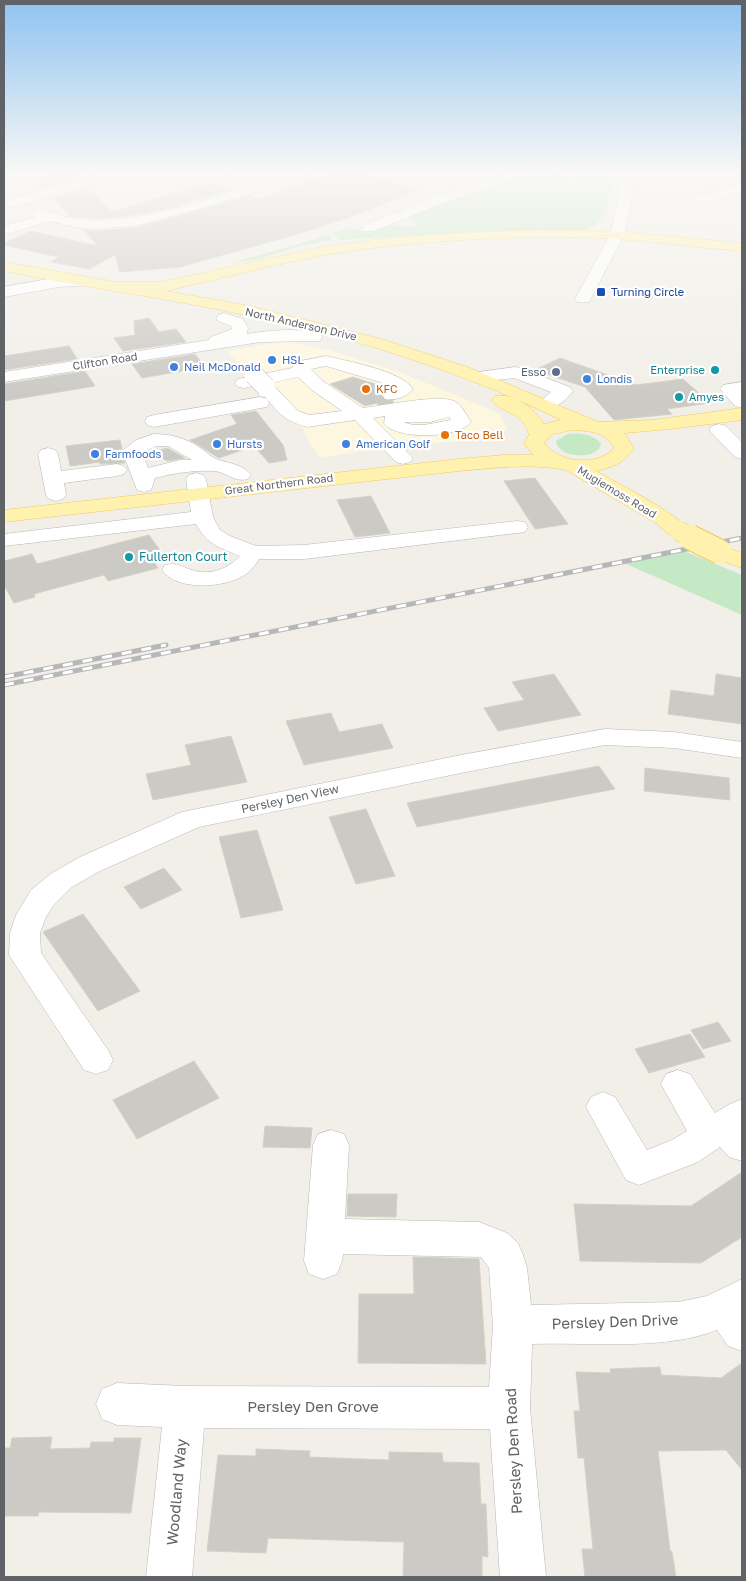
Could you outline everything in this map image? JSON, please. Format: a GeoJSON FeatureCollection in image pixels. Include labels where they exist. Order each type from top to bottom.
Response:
{"type":"FeatureCollection","features":[{"type":"Feature","properties":{"kind":"main road"},"geometry":{"type":"LineString","coordinates":[[109,287],[148,288],[268,267],[421,250],[515,246]]}},
{"type":"Feature","properties":{"kind":"main road"},"geometry":{"type":"LineString","coordinates":[[644,246],[742,259]]}},
{"type":"Feature","properties":{"kind":"main road"},"geometry":{"type":"LineString","coordinates":[[716,246],[742,247]]}},
{"type":"Feature","properties":{"kind":"main road","name":"North Anderson Drive"},"geometry":{"type":"LineString","coordinates":[[4,266],[130,301],[314,337],[395,359],[456,380],[521,410],[537,425],[526,438],[534,443],[536,450],[563,463]]}},
{"type":"Feature","properties":{"kind":"main road"},"geometry":{"type":"LineString","coordinates":[[249,311],[231,299],[229,295],[232,289],[268,267]]}},
{"type":"Feature","properties":{"kind":"main road"},"geometry":{"type":"LineString","coordinates":[[130,301],[167,297],[268,267]]}},
{"type":"Feature","properties":{"kind":"main road","name":"North Anderson Drive"},"geometry":{"type":"LineString","coordinates":[[4,276],[44,284],[109,287],[249,311],[394,347],[478,377],[614,434],[621,440],[624,448],[623,465]]}},
{"type":"Feature","properties":{"kind":"main road"},"geometry":{"type":"LineString","coordinates":[[526,438],[558,426],[628,428],[742,414]]}},
{"type":"Feature","properties":{"kind":"main road"},"geometry":{"type":"LineString","coordinates":[[623,465],[648,446],[719,430],[742,427]]}},
{"type":"Feature","properties":{"kind":"main road","name":"Great Northern Road"},"geometry":{"type":"LineString","coordinates":[[4,501],[55,487],[144,483],[197,486],[242,474],[462,452],[526,438]]}},
{"type":"Feature","properties":{"kind":"main road","name":"Great Northern Road"},"geometry":{"type":"LineString","coordinates":[[4,516],[197,486],[495,462],[623,465]]}},
{"type":"Feature","properties":{"kind":"main road","name":"Mugiemoss Road"},"geometry":{"type":"LineString","coordinates":[[563,463],[720,552],[742,561]]}},
{"type":"Feature","properties":{"kind":"main road","name":"Mugiemoss Road"},"geometry":{"type":"LineString","coordinates":[[623,465],[671,525]]}},
{"type":"Feature","properties":{"kind":"street"},"geometry":{"type":"LineString","coordinates":[[583,299],[611,246]]}},
{"type":"Feature","properties":{"kind":"street"},"geometry":{"type":"LineString","coordinates":[[4,292],[44,284]]}},
{"type":"Feature","properties":{"kind":"street"},"geometry":{"type":"LineString","coordinates":[[4,300],[84,287]]}},
{"type":"Feature","properties":{"kind":"street","name":"Clifton Road"},"geometry":{"type":"LineString","coordinates":[[206,345],[240,332],[237,323],[224,318]]}},
{"type":"Feature","properties":{"kind":"street","name":"Clifton Road"},"geometry":{"type":"LineString","coordinates":[[4,378],[279,335],[314,337]]}},
{"type":"Feature","properties":{"kind":"street"},"geometry":{"type":"LineString","coordinates":[[244,340],[233,350],[251,379],[287,412],[302,420],[315,421],[355,411],[436,404]]}},
{"type":"Feature","properties":{"kind":"street"},"geometry":{"type":"LineString","coordinates":[[355,411],[404,389],[389,379],[326,361],[300,367],[318,386],[355,411],[403,458]]}},
{"type":"Feature","properties":{"kind":"street"},"geometry":{"type":"LineString","coordinates":[[154,421],[251,379],[302,371]]}},
{"type":"Feature","properties":{"kind":"street"},"geometry":{"type":"LineString","coordinates":[[742,388],[728,389],[742,402]]}},
{"type":"Feature","properties":{"kind":"street"},"geometry":{"type":"LineString","coordinates":[[719,430],[742,453]]}},
{"type":"Feature","properties":{"kind":"street"},"geometry":{"type":"LineString","coordinates":[[144,483],[133,458],[132,451],[139,445],[152,441],[171,439],[182,444],[212,465]]}},
{"type":"Feature","properties":{"kind":"street"},"geometry":{"type":"LineString","coordinates":[[48,454],[55,487],[117,470]]}},
{"type":"Feature","properties":{"kind":"street"},"geometry":{"type":"LineString","coordinates":[[144,483],[148,474],[180,466],[220,465],[242,474]]}},
{"type":"Feature","properties":{"kind":"street"},"geometry":{"type":"LineString","coordinates":[[197,486],[202,517],[212,534],[222,541],[253,553],[304,552],[517,527]]}},
{"type":"Feature","properties":{"kind":"street"},"geometry":{"type":"LineString","coordinates":[[4,540],[202,517]]}},
{"type":"Feature","properties":{"kind":"street"},"geometry":{"type":"LineString","coordinates":[[174,570],[190,578],[223,577],[235,572],[253,553]]}},
{"type":"Feature","properties":{"kind":"street","name":"Persley Den View"},"geometry":{"type":"LineString","coordinates":[[96,1060],[25,955],[25,933],[31,915],[42,898],[62,880],[90,864],[192,819],[451,766],[605,737],[674,740],[742,750]]}},
{"type":"Feature","properties":{"kind":"street"},"geometry":{"type":"LineString","coordinates":[[678,1084],[700,1121],[730,1131]]}},
{"type":"Feature","properties":{"kind":"street"},"geometry":{"type":"LineString","coordinates":[[603,1106],[638,1169],[730,1131]]}},
{"type":"Feature","properties":{"kind":"street","name":"Persley Den Road"},"geometry":{"type":"LineString","coordinates":[[331,1145],[324,1248],[479,1239],[494,1245],[504,1255],[508,1268],[513,1325],[509,1408],[523,1577]]}},
{"type":"Feature","properties":{"kind":"street","name":"Persley Den Drive"},"geometry":{"type":"LineString","coordinates":[[513,1325],[674,1323],[737,1313]]}},
{"type":"Feature","properties":{"kind":"street","name":"Persley Den Grove"},"geometry":{"type":"LineString","coordinates":[[117,1404],[185,1407],[509,1408]]}},
{"type":"Feature","properties":{"kind":"street","name":"Woodland Way"},"geometry":{"type":"LineString","coordinates":[[169,1577],[185,1407]]}},
{"type":"Feature","properties":{"kind":"shaded area"},"geometry":{"type":"Polygon","coordinates":[[[286,341],[329,350],[399,372],[499,413],[507,429],[503,433],[475,435],[477,439],[375,449],[320,458],[306,437],[304,429],[291,422],[227,351],[286,341]]]}},
{"type":"Feature","properties":{"kind":"green space"},"geometry":{"type":"Polygon","coordinates":[[[292,246],[301,246],[262,258],[229,264],[292,246]]]}},
{"type":"Feature","properties":{"kind":"green space"},"geometry":{"type":"Polygon","coordinates":[[[568,434],[586,435],[595,438],[601,444],[593,453],[586,455],[570,454],[558,447],[556,441],[568,434]]]}},
{"type":"Feature","properties":{"kind":"green space"},"geometry":{"type":"Polygon","coordinates":[[[684,551],[742,575],[742,615],[622,562],[684,551]]]}},
{"type":"Feature","properties":{"kind":"building"},"geometry":{"type":"Polygon","coordinates":[[[8,246],[256,246],[180,267],[120,272],[115,255],[89,269],[51,262],[59,257],[8,246]]]}},
{"type":"Feature","properties":{"kind":"building"},"geometry":{"type":"Polygon","coordinates":[[[149,318],[159,332],[176,329],[186,342],[123,351],[114,338],[135,335],[134,321],[149,318]]]}},
{"type":"Feature","properties":{"kind":"building"},"geometry":{"type":"Polygon","coordinates":[[[69,346],[77,359],[4,370],[4,356],[69,346]]]}},
{"type":"Feature","properties":{"kind":"building"},"geometry":{"type":"Polygon","coordinates":[[[195,354],[205,367],[142,378],[132,364],[195,354]]]}},
{"type":"Feature","properties":{"kind":"building"},"geometry":{"type":"Polygon","coordinates":[[[560,358],[636,385],[683,379],[710,403],[667,409],[672,414],[614,420],[585,387],[535,370],[560,358]]]}},
{"type":"Feature","properties":{"kind":"building"},"geometry":{"type":"Polygon","coordinates":[[[85,371],[95,386],[4,401],[4,384],[85,371]]]}},
{"type":"Feature","properties":{"kind":"building","name":"KFC"},"geometry":{"type":"Polygon","coordinates":[[[353,377],[388,388],[380,395],[386,401],[365,406],[330,384],[353,377]]]}},
{"type":"Feature","properties":{"kind":"building"},"geometry":{"type":"Polygon","coordinates":[[[256,411],[283,445],[287,460],[269,463],[254,446],[219,458],[190,440],[237,424],[231,415],[256,411]]]}},
{"type":"Feature","properties":{"kind":"building","name":"Farmfoods"},"geometry":{"type":"Polygon","coordinates":[[[120,440],[122,449],[120,452],[125,463],[100,464],[100,462],[70,466],[66,446],[120,440]]]}},
{"type":"Feature","properties":{"kind":"building"},"geometry":{"type":"Polygon","coordinates":[[[167,448],[185,458],[167,461],[154,452],[167,448]]]}},
{"type":"Feature","properties":{"kind":"building"},"geometry":{"type":"Polygon","coordinates":[[[535,478],[568,524],[535,529],[504,481],[535,478]]]}},
{"type":"Feature","properties":{"kind":"building"},"geometry":{"type":"Polygon","coordinates":[[[371,496],[390,533],[355,537],[337,500],[371,496]]]}},
{"type":"Feature","properties":{"kind":"building"},"geometry":{"type":"Polygon","coordinates":[[[149,535],[162,553],[150,556],[158,568],[108,581],[104,575],[34,594],[35,597],[14,603],[4,585],[4,561],[32,554],[37,564],[149,535]]]}},
{"type":"Feature","properties":{"kind":"building"},"geometry":{"type":"Polygon","coordinates":[[[554,674],[581,715],[498,731],[484,708],[524,700],[512,682],[554,674]]]}},
{"type":"Feature","properties":{"kind":"building"},"geometry":{"type":"Polygon","coordinates":[[[716,674],[742,678],[742,724],[668,714],[671,690],[714,696],[716,674]]]}},
{"type":"Feature","properties":{"kind":"building"},"geometry":{"type":"Polygon","coordinates":[[[331,713],[339,732],[382,724],[393,748],[304,765],[286,721],[331,713]]]}},
{"type":"Feature","properties":{"kind":"building"},"geometry":{"type":"Polygon","coordinates":[[[231,736],[247,782],[153,800],[146,774],[191,765],[185,745],[231,736]]]}},
{"type":"Feature","properties":{"kind":"building"},"geometry":{"type":"Polygon","coordinates":[[[599,766],[615,789],[417,827],[407,803],[599,766]]]}},
{"type":"Feature","properties":{"kind":"building"},"geometry":{"type":"Polygon","coordinates":[[[645,768],[729,778],[730,800],[644,791],[645,768]]]}},
{"type":"Feature","properties":{"kind":"building"},"geometry":{"type":"Polygon","coordinates":[[[366,809],[395,876],[356,884],[329,817],[366,809]]]}},
{"type":"Feature","properties":{"kind":"building"},"geometry":{"type":"Polygon","coordinates":[[[257,830],[283,910],[241,918],[219,837],[257,830]]]}},
{"type":"Feature","properties":{"kind":"building"},"geometry":{"type":"Polygon","coordinates":[[[164,868],[182,890],[141,909],[124,887],[164,868]]]}},
{"type":"Feature","properties":{"kind":"building"},"geometry":{"type":"Polygon","coordinates":[[[83,914],[140,991],[98,1011],[43,932],[83,914]]]}},
{"type":"Feature","properties":{"kind":"building"},"geometry":{"type":"Polygon","coordinates":[[[718,1022],[731,1041],[703,1049],[691,1030],[718,1022]]]}},
{"type":"Feature","properties":{"kind":"building"},"geometry":{"type":"Polygon","coordinates":[[[690,1034],[705,1057],[649,1073],[635,1049],[690,1034]]]}},
{"type":"Feature","properties":{"kind":"building"},"geometry":{"type":"Polygon","coordinates":[[[194,1061],[219,1098],[137,1139],[113,1100],[194,1061]]]}},
{"type":"Feature","properties":{"kind":"building"},"geometry":{"type":"Polygon","coordinates":[[[265,1126],[312,1128],[310,1148],[263,1147],[265,1126]]]}},
{"type":"Feature","properties":{"kind":"building"},"geometry":{"type":"Polygon","coordinates":[[[742,1172],[742,1237],[701,1263],[580,1261],[574,1204],[691,1206],[742,1172]]]}},
{"type":"Feature","properties":{"kind":"building"},"geometry":{"type":"Polygon","coordinates":[[[348,1194],[397,1194],[396,1217],[347,1216],[348,1194]]]}},
{"type":"Feature","properties":{"kind":"building"},"geometry":{"type":"Polygon","coordinates":[[[413,1257],[479,1259],[486,1364],[358,1363],[359,1294],[414,1294],[413,1257]]]}},
{"type":"Feature","properties":{"kind":"building"},"geometry":{"type":"Polygon","coordinates":[[[742,1363],[742,1470],[726,1450],[658,1451],[670,1550],[672,1552],[676,1577],[585,1577],[582,1549],[593,1549],[584,1458],[578,1458],[574,1411],[580,1411],[576,1372],[611,1373],[610,1369],[660,1367],[661,1375],[721,1378],[742,1363]]]}},
{"type":"Feature","properties":{"kind":"building"},"geometry":{"type":"Polygon","coordinates":[[[52,1437],[50,1449],[90,1448],[91,1442],[114,1442],[114,1438],[141,1438],[131,1513],[39,1512],[38,1516],[4,1516],[4,1448],[10,1448],[12,1438],[52,1437]]]}},
{"type":"Feature","properties":{"kind":"building"},"geometry":{"type":"Polygon","coordinates":[[[256,1449],[310,1451],[309,1457],[389,1460],[389,1452],[442,1453],[443,1462],[479,1463],[481,1504],[486,1504],[488,1557],[482,1556],[482,1577],[403,1577],[404,1542],[268,1538],[266,1553],[207,1551],[218,1455],[256,1456],[256,1449]]]}},
{"type":"Feature","properties":{"kind":"tunnel"},"geometry":{"type":"LineString","coordinates":[[376,401],[391,395]]}},
{"type":"Feature","properties":{"kind":"railway"},"geometry":{"type":"LineString","coordinates":[[4,685],[742,538]]}},
{"type":"Feature","properties":{"kind":"railway"},"geometry":{"type":"LineString","coordinates":[[4,677],[166,645]]}},
{"type":"Feature","properties":{"kind":"place","name":"Turning Circle"},"geometry":{"type":"Point","coordinates":[601,292]}},
{"type":"Feature","properties":{"kind":"place","name":"HSL"},"geometry":{"type":"Point","coordinates":[272,360]}},
{"type":"Feature","properties":{"kind":"place","name":"Neil McDonald"},"geometry":{"type":"Point","coordinates":[174,367]}},
{"type":"Feature","properties":{"kind":"place","name":"Enterprise"},"geometry":{"type":"Point","coordinates":[715,370]}},
{"type":"Feature","properties":{"kind":"place","name":"Esso"},"geometry":{"type":"Point","coordinates":[556,372]}},
{"type":"Feature","properties":{"kind":"place","name":"Londis"},"geometry":{"type":"Point","coordinates":[587,379]}},
{"type":"Feature","properties":{"kind":"place","name":"KFC"},"geometry":{"type":"Point","coordinates":[366,389]}},
{"type":"Feature","properties":{"kind":"place","name":"Amyes"},"geometry":{"type":"Point","coordinates":[679,397]}},
{"type":"Feature","properties":{"kind":"place","name":"Taco Bell"},"geometry":{"type":"Point","coordinates":[445,435]}},
{"type":"Feature","properties":{"kind":"place","name":"Hursts"},"geometry":{"type":"Point","coordinates":[217,444]}},
{"type":"Feature","properties":{"kind":"place","name":"American Golf"},"geometry":{"type":"Point","coordinates":[346,444]}},
{"type":"Feature","properties":{"kind":"place","name":"Farmfoods"},"geometry":{"type":"Point","coordinates":[95,454]}},
{"type":"Feature","properties":{"kind":"place","name":"Fullerton Court"},"geometry":{"type":"Point","coordinates":[129,557]}}]}
